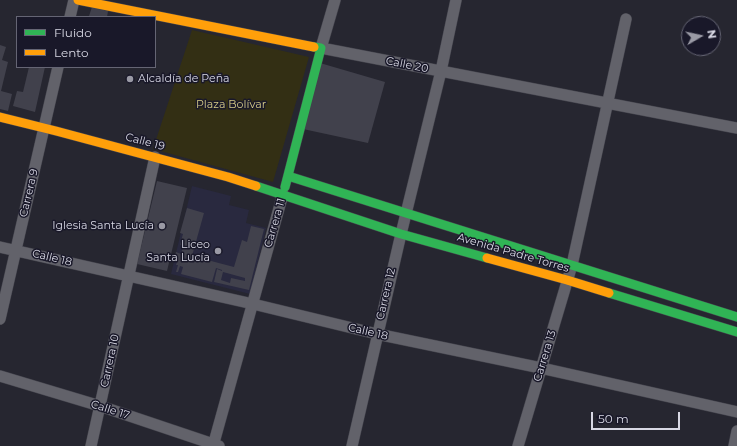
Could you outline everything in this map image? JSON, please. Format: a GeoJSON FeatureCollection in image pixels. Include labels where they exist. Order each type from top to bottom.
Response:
{"type":"FeatureCollection","features":[{"type":"Feature","properties":{"kind":"street"},"geometry":{"type":"LineString","coordinates":[[70,16],[74,0]]}},
{"type":"Feature","properties":{"kind":"street","name":"Calle 20"},"geometry":{"type":"LineString","coordinates":[[78,0],[737,128]]}},
{"type":"Feature","properties":{"kind":"street","name":"Carrera 11"},"geometry":{"type":"LineString","coordinates":[[215,446],[335,0]]}},
{"type":"Feature","properties":{"kind":"street","name":"Carrera 12"},"geometry":{"type":"LineString","coordinates":[[352,446],[377,334],[441,71],[456,0]]}},
{"type":"Feature","properties":{"kind":"street","name":"Carrera 13"},"geometry":{"type":"LineString","coordinates":[[518,446],[572,265],[626,19]]}},
{"type":"Feature","properties":{"kind":"street","name":"Carrera 9"},"geometry":{"type":"LineString","coordinates":[[0,319],[58,68]]}},
{"type":"Feature","properties":{"kind":"street","name":"Calle 19"},"geometry":{"type":"LineString","coordinates":[[0,117],[44,127],[155,157],[283,194]]}},
{"type":"Feature","properties":{"kind":"street","name":"Carrera 10"},"geometry":{"type":"LineString","coordinates":[[91,446],[155,157]]}},
{"type":"Feature","properties":{"kind":"street","name":"Avenida Padre Torres"},"geometry":{"type":"LineString","coordinates":[[288,176],[737,317]]}},
{"type":"Feature","properties":{"kind":"street","name":"Avenida Padre Torres"},"geometry":{"type":"LineString","coordinates":[[283,194],[401,234],[567,280],[737,332]]}},
{"type":"Feature","properties":{"kind":"street","name":"Calle 18"},"geometry":{"type":"LineString","coordinates":[[0,247],[128,275],[377,334],[541,368],[737,412]]}},
{"type":"Feature","properties":{"kind":"street","name":"Calle 17"},"geometry":{"type":"LineString","coordinates":[[0,376],[100,406],[215,446]]}},
{"type":"Feature","properties":{"kind":"street"},"geometry":{"type":"LineString","coordinates":[[734,446],[737,431]]}},
{"type":"Feature","properties":{"kind":"shaded area","name":"Liceo Santa Lucía"},"geometry":{"type":"Polygon","coordinates":[[[192,186],[231,196],[229,205],[249,210],[246,223],[266,228],[250,294],[171,274],[192,186]]]}},
{"type":"Feature","properties":{"kind":"green space","name":"Plaza Bolívar"},"geometry":{"type":"Polygon","coordinates":[[[192,30],[309,57],[273,182],[153,149],[192,30]]]}},
{"type":"Feature","properties":{"kind":"building"},"geometry":{"type":"Polygon","coordinates":[[[92,7],[108,11],[107,16],[89,16],[92,7]]]}},
{"type":"Feature","properties":{"kind":"building"},"geometry":{"type":"Polygon","coordinates":[[[0,45],[6,47],[2,60],[8,62],[1,91],[12,94],[8,111],[0,109],[0,45]]]}},
{"type":"Feature","properties":{"kind":"building"},"geometry":{"type":"Polygon","coordinates":[[[320,63],[385,82],[368,143],[303,129],[320,63]]]}},
{"type":"Feature","properties":{"kind":"building"},"geometry":{"type":"Polygon","coordinates":[[[29,68],[45,68],[35,112],[13,106],[17,91],[23,92],[29,68]]]}},
{"type":"Feature","properties":{"kind":"building","name":"Iglesia Santa Lucía"},"geometry":{"type":"Polygon","coordinates":[[[157,181],[187,188],[167,271],[137,264],[157,181]]]}},
{"type":"Feature","properties":{"kind":"building"},"geometry":{"type":"Polygon","coordinates":[[[187,208],[204,213],[192,256],[234,267],[242,240],[247,242],[251,226],[264,229],[249,290],[214,282],[217,269],[222,271],[216,268],[212,282],[181,274],[183,267],[180,266],[178,272],[176,272],[178,259],[174,258],[176,252],[181,254],[183,246],[180,245],[183,234],[180,233],[187,208]],[[223,272],[221,280],[230,283],[231,278],[245,281],[245,278],[223,272]]]}},
{"type":"Feature","properties":{"kind":"traffic: fast"},"geometry":{"type":"LineString","coordinates":[[285,187],[321,48],[314,47]]}},
{"type":"Feature","properties":{"kind":"traffic: fast"},"geometry":{"type":"LineString","coordinates":[[288,176],[737,317]]}},
{"type":"Feature","properties":{"kind":"traffic: fast"},"geometry":{"type":"LineString","coordinates":[[256,186],[401,234],[487,258]]}},
{"type":"Feature","properties":{"kind":"traffic: fast"},"geometry":{"type":"LineString","coordinates":[[609,293],[737,332]]}},
{"type":"Feature","properties":{"kind":"traffic: slow"},"geometry":{"type":"LineString","coordinates":[[78,0],[314,47]]}},
{"type":"Feature","properties":{"kind":"traffic: slow"},"geometry":{"type":"LineString","coordinates":[[0,117],[228,177],[256,186]]}},
{"type":"Feature","properties":{"kind":"traffic: slow"},"geometry":{"type":"LineString","coordinates":[[487,258],[609,293]]}},
{"type":"Feature","properties":{"kind":"place","name":"Alcaldía de Peña"},"geometry":{"type":"Point","coordinates":[130,79]}},
{"type":"Feature","properties":{"kind":"place","name":"Iglesia Santa Lucía"},"geometry":{"type":"Point","coordinates":[162,226]}},
{"type":"Feature","properties":{"kind":"place","name":"Liceo Santa Lucía"},"geometry":{"type":"Point","coordinates":[218,251]}}]}
